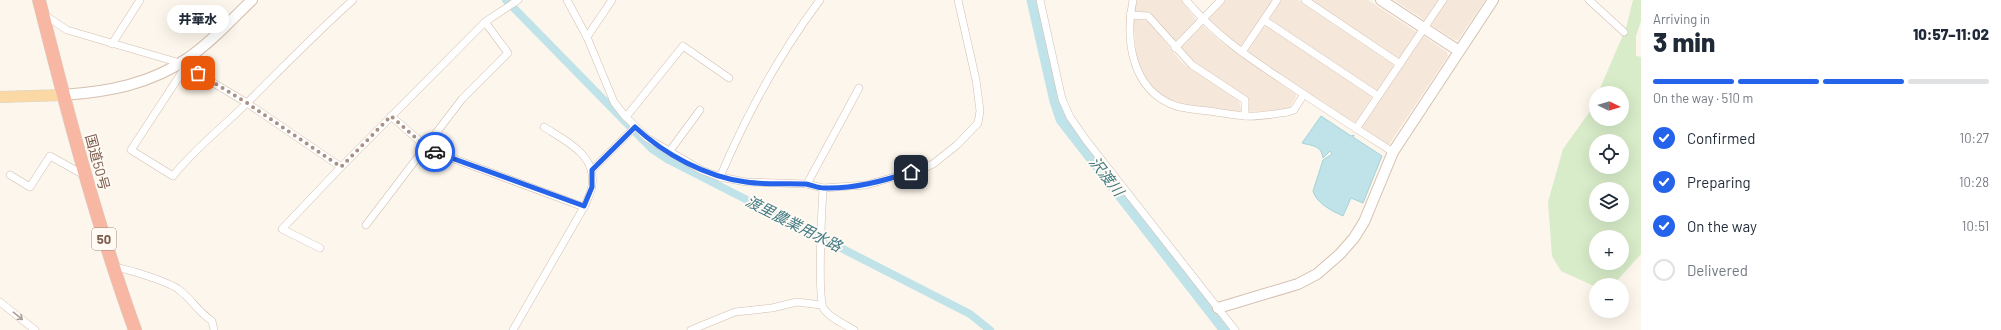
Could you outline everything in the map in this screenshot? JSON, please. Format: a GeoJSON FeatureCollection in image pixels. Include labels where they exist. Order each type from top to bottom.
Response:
{"type":"FeatureCollection","features":[{"type":"Feature","properties":{"kind":"highway","name":"国道50号"},"geometry":{"type":"LineString","coordinates":[[39,0],[84,175],[112,267],[135,330]]}},
{"type":"Feature","properties":{"kind":"main road"},"geometry":{"type":"LineString","coordinates":[[0,97],[64,95]]}},
{"type":"Feature","properties":{"kind":"street"},"geometry":{"type":"LineString","coordinates":[[112,44],[140,0]]}},
{"type":"Feature","properties":{"kind":"street"},"geometry":{"type":"LineString","coordinates":[[252,0],[183,64],[131,150],[173,176],[188,157],[247,103],[292,56],[353,0]]}},
{"type":"Feature","properties":{"kind":"street"},"geometry":{"type":"LineString","coordinates":[[567,0],[587,37],[614,102],[633,129],[701,170],[720,177],[746,182],[808,184],[823,188],[866,185],[922,169],[932,164],[957,145],[978,124],[980,111],[976,80],[959,3],[951,0]]}},
{"type":"Feature","properties":{"kind":"street"},"geometry":{"type":"LineString","coordinates":[[587,37],[612,0]]}},
{"type":"Feature","properties":{"kind":"street"},"geometry":{"type":"LineString","coordinates":[[720,177],[735,142],[783,55],[805,20],[820,0]]}},
{"type":"Feature","properties":{"kind":"street"},"geometry":{"type":"LineString","coordinates":[[1040,0],[1062,99],[1070,117],[1086,140],[1235,330]]}},
{"type":"Feature","properties":{"kind":"street"},"geometry":{"type":"LineString","coordinates":[[1133,0],[1130,15],[1131,53],[1140,77],[1150,90],[1174,106],[1245,116],[1288,112],[1294,110],[1304,94]]}},
{"type":"Feature","properties":{"kind":"street"},"geometry":{"type":"LineString","coordinates":[[1186,0],[1203,20],[1223,39],[1356,129],[1393,152]]}},
{"type":"Feature","properties":{"kind":"street"},"geometry":{"type":"LineString","coordinates":[[1175,48],[1203,20],[1220,0]]}},
{"type":"Feature","properties":{"kind":"street"},"geometry":{"type":"LineString","coordinates":[[1242,52],[1277,0]]}},
{"type":"Feature","properties":{"kind":"street"},"geometry":{"type":"LineString","coordinates":[[1306,0],[1400,64]]}},
{"type":"Feature","properties":{"kind":"street"},"geometry":{"type":"LineString","coordinates":[[1382,0],[1459,51]]}},
{"type":"Feature","properties":{"kind":"street"},"geometry":{"type":"LineString","coordinates":[[1356,129],[1442,0]]}},
{"type":"Feature","properties":{"kind":"street"},"geometry":{"type":"LineString","coordinates":[[1218,308],[1298,284],[1329,265],[1354,238],[1364,222],[1393,152],[1494,0]]}},
{"type":"Feature","properties":{"kind":"street"},"geometry":{"type":"LineString","coordinates":[[1589,0],[1624,32]]}},
{"type":"Feature","properties":{"kind":"street"},"geometry":{"type":"LineString","coordinates":[[320,248],[282,229],[391,116],[485,22],[513,4]]}},
{"type":"Feature","properties":{"kind":"street"},"geometry":{"type":"LineString","coordinates":[[43,14],[67,30],[183,64],[247,103],[341,167]]}},
{"type":"Feature","properties":{"kind":"street"},"geometry":{"type":"LineString","coordinates":[[1130,15],[1148,16],[1175,48],[1192,65],[1245,100],[1245,116]]}},
{"type":"Feature","properties":{"kind":"street"},"geometry":{"type":"LineString","coordinates":[[1264,20],[1378,96]]}},
{"type":"Feature","properties":{"kind":"street"},"geometry":{"type":"LineString","coordinates":[[366,225],[462,99],[508,53],[485,22]]}},
{"type":"Feature","properties":{"kind":"street"},"geometry":{"type":"LineString","coordinates":[[626,117],[683,46],[729,78]]}},
{"type":"Feature","properties":{"kind":"street"},"geometry":{"type":"LineString","coordinates":[[64,95],[132,85],[183,64]]}},
{"type":"Feature","properties":{"kind":"street"},"geometry":{"type":"LineString","coordinates":[[808,184],[859,88]]}},
{"type":"Feature","properties":{"kind":"street"},"geometry":{"type":"LineString","coordinates":[[669,152],[700,110]]}},
{"type":"Feature","properties":{"kind":"street"},"geometry":{"type":"LineString","coordinates":[[391,116],[430,150],[584,206]]}},
{"type":"Feature","properties":{"kind":"street"},"geometry":{"type":"LineString","coordinates":[[513,330],[584,206],[592,187],[592,170],[580,150],[544,127]]}},
{"type":"Feature","properties":{"kind":"street"},"geometry":{"type":"LineString","coordinates":[[592,170],[633,129]]}},
{"type":"Feature","properties":{"kind":"street"},"geometry":{"type":"LineString","coordinates":[[10,175],[30,187],[50,156],[84,175]]}},
{"type":"Feature","properties":{"kind":"street"},"geometry":{"type":"LineString","coordinates":[[823,188],[821,305],[828,314],[854,330]]}},
{"type":"Feature","properties":{"kind":"street"},"geometry":{"type":"LineString","coordinates":[[112,267],[124,268],[178,288],[201,314],[212,321],[214,330]]}},
{"type":"Feature","properties":{"kind":"street"},"geometry":{"type":"LineString","coordinates":[[0,302],[35,330]]}},
{"type":"Feature","properties":{"kind":"street"},"geometry":{"type":"LineString","coordinates":[[691,330],[735,312],[772,308],[797,302],[821,305]]}},
{"type":"Feature","properties":{"kind":"shaded area"},"geometry":{"type":"Polygon","coordinates":[[[1136,0],[1181,0],[1197,21],[1176,44],[1151,13],[1136,11],[1134,9],[1136,0]]]}},
{"type":"Feature","properties":{"kind":"shaded area"},"geometry":{"type":"Polygon","coordinates":[[[1226,0],[1273,0],[1243,46],[1238,47],[1209,21],[1209,18],[1226,0]]]}},
{"type":"Feature","properties":{"kind":"shaded area"},"geometry":{"type":"Polygon","coordinates":[[[1281,0],[1298,0],[1393,64],[1393,68],[1378,90],[1374,91],[1270,21],[1270,17],[1281,0]]]}},
{"type":"Feature","properties":{"kind":"shaded area"},"geometry":{"type":"Polygon","coordinates":[[[1310,0],[1368,0],[1418,33],[1401,58],[1398,59],[1310,0]]]}},
{"type":"Feature","properties":{"kind":"shaded area"},"geometry":{"type":"Polygon","coordinates":[[[1394,0],[1440,0],[1426,21],[1394,0]]]}},
{"type":"Feature","properties":{"kind":"shaded area"},"geometry":{"type":"Polygon","coordinates":[[[1446,0],[1485,0],[1458,40],[1455,40],[1430,24],[1446,0]]]}},
{"type":"Feature","properties":{"kind":"shaded area"},"geometry":{"type":"Polygon","coordinates":[[[1136,19],[1148,21],[1182,63],[1239,101],[1241,110],[1239,112],[1189,105],[1171,100],[1156,91],[1144,77],[1137,61],[1133,21],[1136,19]]]}},
{"type":"Feature","properties":{"kind":"shaded area"},"geometry":{"type":"Polygon","coordinates":[[[1201,24],[1220,41],[1296,94],[1296,97],[1290,107],[1287,109],[1250,112],[1248,110],[1247,98],[1191,60],[1179,48],[1201,24]]]}},
{"type":"Feature","properties":{"kind":"shaded area"},"geometry":{"type":"Polygon","coordinates":[[[1267,26],[1371,96],[1371,99],[1356,122],[1353,122],[1249,54],[1248,50],[1263,27],[1267,26]]]}},
{"type":"Feature","properties":{"kind":"shaded area"},"geometry":{"type":"Polygon","coordinates":[[[1422,35],[1447,52],[1448,56],[1388,146],[1362,129],[1362,126],[1422,35]]]}},
{"type":"Feature","properties":{"kind":"green space"},"geometry":{"type":"Polygon","coordinates":[[[1633,0],[1641,0],[1641,21],[1636,36],[1636,56],[1641,57],[1641,254],[1629,267],[1629,230],[1589,230],[1589,270],[1627,270],[1619,278],[1589,278],[1589,284],[1561,271],[1552,256],[1548,202],[1563,149],[1589,113],[1589,126],[1629,126],[1629,86],[1601,86],[1626,28],[1633,0]]]}},
{"type":"Feature","properties":{"kind":"water"},"geometry":{"type":"Polygon","coordinates":[[[1321,116],[1351,136],[1354,135],[1353,137],[1382,156],[1363,203],[1351,198],[1343,216],[1321,203],[1313,191],[1323,160],[1332,154],[1330,151],[1323,158],[1318,148],[1302,143],[1321,116]]]}},
{"type":"Feature","properties":{"kind":"waterway","name":"渡里農業用水路"},"geometry":{"type":"LineString","coordinates":[[506,0],[652,149],[667,159],[970,314],[990,330]]}},
{"type":"Feature","properties":{"kind":"waterway","name":"沢渡川"},"geometry":{"type":"LineString","coordinates":[[1033,0],[1056,101],[1062,119],[1226,330]]}},
{"type":"Feature","properties":{"kind":"way so far"},"geometry":{"type":"LineString","coordinates":[[198,73],[247,103],[341,167],[391,116],[425,146],[435,152]]}},
{"type":"Feature","properties":{"kind":"place","name":"井華水"},"geometry":{"type":"Point","coordinates":[198,73]}},
{"type":"Feature","properties":{"kind":"route"},"geometry":{"type":"LineString","coordinates":[[435,152],[584,206],[592,187],[592,170],[635,127],[647,138],[701,170],[732,180],[778,184],[808,184],[823,188],[838,188],[866,185],[911,172]]}}]}
